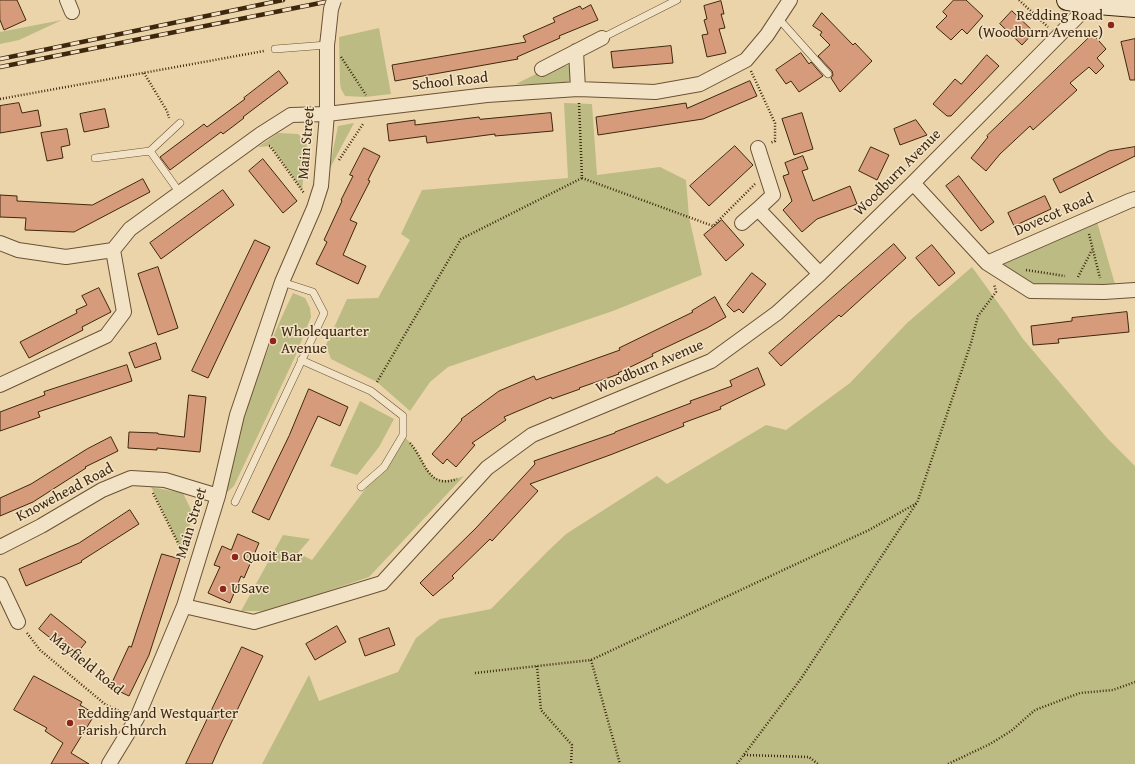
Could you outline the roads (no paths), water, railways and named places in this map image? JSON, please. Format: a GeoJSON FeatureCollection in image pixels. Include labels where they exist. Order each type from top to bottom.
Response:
{"type":"FeatureCollection","features":[{"type":"Feature","properties":{"kind":"main road"},"geometry":{"type":"LineString","coordinates":[[1076,2],[1135,7]]}},
{"type":"Feature","properties":{"kind":"street","name":"Main Street"},"geometry":{"type":"LineString","coordinates":[[109,764],[137,718],[184,606],[218,496],[237,415],[282,282],[314,208],[321,186],[327,114],[328,41],[331,9],[334,0]]}},
{"type":"Feature","properties":{"kind":"street","name":"School Road"},"geometry":{"type":"LineString","coordinates":[[327,114],[487,94],[578,89],[655,92],[700,84],[746,60],[767,35],[790,0]]}},
{"type":"Feature","properties":{"kind":"street","name":"Woodburn Avenue"},"geometry":{"type":"LineString","coordinates":[[184,606],[254,622],[382,583],[487,468],[532,435],[711,361],[778,313],[913,183],[1079,15],[1076,2]]}},
{"type":"Feature","properties":{"kind":"street"},"geometry":{"type":"LineString","coordinates":[[542,69],[602,38]]}},
{"type":"Feature","properties":{"kind":"street"},"geometry":{"type":"LineString","coordinates":[[576,51],[578,89]]}},
{"type":"Feature","properties":{"kind":"street"},"geometry":{"type":"LineString","coordinates":[[0,243],[18,250],[66,257],[113,250],[130,229],[261,134],[291,115],[327,114]]}},
{"type":"Feature","properties":{"kind":"street"},"geometry":{"type":"LineString","coordinates":[[742,223],[773,195],[758,148]]}},
{"type":"Feature","properties":{"kind":"street"},"geometry":{"type":"LineString","coordinates":[[913,183],[988,264],[1031,291],[1104,292],[1135,290]]}},
{"type":"Feature","properties":{"kind":"street","name":"Dovecot Road"},"geometry":{"type":"LineString","coordinates":[[988,264],[1129,201],[1135,200]]}},
{"type":"Feature","properties":{"kind":"street"},"geometry":{"type":"LineString","coordinates":[[758,209],[820,274]]}},
{"type":"Feature","properties":{"kind":"street"},"geometry":{"type":"LineString","coordinates":[[0,385],[106,336],[124,312],[113,250]]}},
{"type":"Feature","properties":{"kind":"street","name":"Knowehead Road"},"geometry":{"type":"LineString","coordinates":[[0,547],[41,526],[102,490],[131,478],[165,480],[218,496]]}},
{"type":"Feature","properties":{"kind":"street"},"geometry":{"type":"LineString","coordinates":[[0,584],[18,622]]}},
{"type":"Feature","properties":{"kind":"lane"},"geometry":{"type":"LineString","coordinates":[[602,38],[677,0]]}},
{"type":"Feature","properties":{"kind":"lane"},"geometry":{"type":"LineString","coordinates":[[778,18],[828,74]]}},
{"type":"Feature","properties":{"kind":"lane"},"geometry":{"type":"LineString","coordinates":[[275,49],[328,41]]}},
{"type":"Feature","properties":{"kind":"lane"},"geometry":{"type":"LineString","coordinates":[[95,158],[150,151],[180,123]]}},
{"type":"Feature","properties":{"kind":"lane"},"geometry":{"type":"LineString","coordinates":[[150,151],[180,193]]}},
{"type":"Feature","properties":{"kind":"lane"},"geometry":{"type":"LineString","coordinates":[[235,502],[324,313],[314,292],[282,282]]}},
{"type":"Feature","properties":{"kind":"lane"},"geometry":{"type":"LineString","coordinates":[[301,360],[371,391],[403,416],[403,436],[384,467],[361,487]]}},
{"type":"Feature","properties":{"kind":"railway"},"geometry":{"type":"LineString","coordinates":[[0,59],[283,0]]}},
{"type":"Feature","properties":{"kind":"railway"},"geometry":{"type":"LineString","coordinates":[[0,67],[335,0]]}},
{"type":"Feature","properties":{"kind":"place","name":"Redding Road (Woodburn Avenue)"},"geometry":{"type":"Point","coordinates":[1111,25]}},
{"type":"Feature","properties":{"kind":"place","name":"Wholequarter Avenue"},"geometry":{"type":"Point","coordinates":[273,341]}},
{"type":"Feature","properties":{"kind":"place","name":"Quoit Bar"},"geometry":{"type":"Point","coordinates":[235,557]}},
{"type":"Feature","properties":{"kind":"place","name":"USave"},"geometry":{"type":"Point","coordinates":[223,589]}},
{"type":"Feature","properties":{"kind":"place","name":"Redding and Westquarter Parish Church"},"geometry":{"type":"Point","coordinates":[70,723]}}]}
